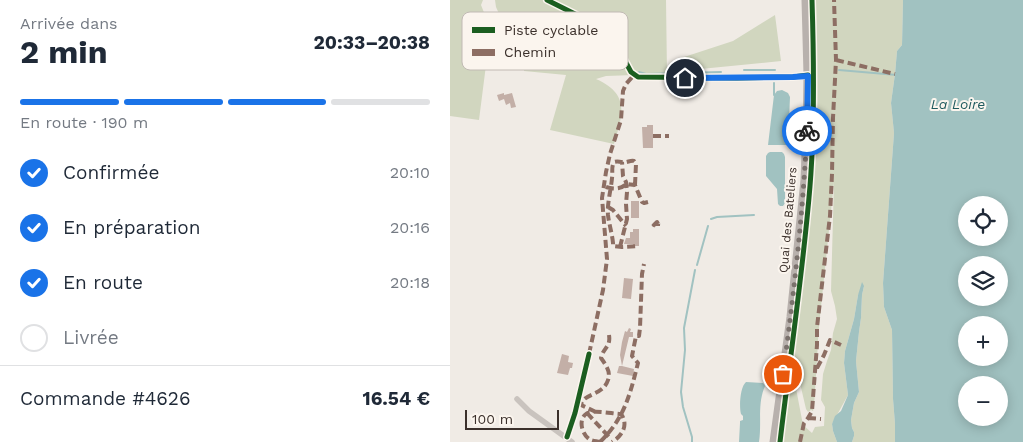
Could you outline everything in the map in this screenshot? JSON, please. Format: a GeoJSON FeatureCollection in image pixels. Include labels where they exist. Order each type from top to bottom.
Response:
{"type":"FeatureCollection","features":[{"type":"Feature","properties":{"kind":"main road","name":"Quai des Bateliers"},"geometry":{"type":"LineString","coordinates":[[774,442],[790,326],[805,180],[808,76],[806,0]]}},
{"type":"Feature","properties":{"kind":"street"},"geometry":{"type":"LineString","coordinates":[[547,0],[571,12]]}},
{"type":"Feature","properties":{"kind":"street"},"geometry":{"type":"LineString","coordinates":[[628,67],[634,75],[642,78],[808,76]]}},
{"type":"Feature","properties":{"kind":"street"},"geometry":{"type":"LineString","coordinates":[[567,438],[576,413],[589,354]]}},
{"type":"Feature","properties":{"kind":"street"},"geometry":{"type":"LineString","coordinates":[[518,399],[529,411],[572,442]]}},
{"type":"Feature","properties":{"kind":"green space"},"geometry":{"type":"Polygon","coordinates":[[[450,0],[483,0],[481,5],[484,12],[462,12],[462,70],[485,70],[479,120],[450,116],[450,0]]]}},
{"type":"Feature","properties":{"kind":"green space"},"geometry":{"type":"Polygon","coordinates":[[[495,0],[547,0],[571,12],[498,12],[495,0]]]}},
{"type":"Feature","properties":{"kind":"green space"},"geometry":{"type":"Polygon","coordinates":[[[554,0],[666,0],[667,74],[654,75],[637,72],[628,64],[628,12],[575,12],[554,0]]]}},
{"type":"Feature","properties":{"kind":"green space"},"geometry":{"type":"Polygon","coordinates":[[[814,0],[903,0],[902,45],[897,51],[891,103],[894,133],[883,283],[884,307],[892,330],[895,442],[852,442],[854,432],[851,420],[854,403],[859,392],[856,361],[864,286],[858,295],[854,319],[845,351],[844,363],[848,395],[832,424],[837,442],[781,442],[790,374],[792,373],[803,425],[812,433],[815,427],[824,426],[825,407],[821,400],[823,374],[831,350],[837,319],[831,291],[834,182],[819,326],[814,407],[813,411],[808,412],[793,352],[811,195],[815,101],[814,0]]]}},
{"type":"Feature","properties":{"kind":"green space"},"geometry":{"type":"Polygon","coordinates":[[[775,15],[781,61],[680,71],[681,58],[733,41],[775,15]]]}},
{"type":"Feature","properties":{"kind":"green space"},"geometry":{"type":"Polygon","coordinates":[[[628,66],[634,75],[606,76],[596,79],[607,85],[619,98],[621,114],[614,144],[550,130],[566,75],[524,71],[628,70],[628,66]]]}},
{"type":"Feature","properties":{"kind":"water","name":"La Loire"},"geometry":{"type":"Polygon","coordinates":[[[903,0],[1023,0],[1023,442],[895,442],[892,330],[884,307],[883,283],[894,133],[891,103],[897,51],[902,45],[903,0]]]}},
{"type":"Feature","properties":{"kind":"water"},"geometry":{"type":"Polygon","coordinates":[[[782,90],[788,93],[790,97],[788,143],[786,145],[768,145],[774,95],[777,91],[782,90]]]}},
{"type":"Feature","properties":{"kind":"water"},"geometry":{"type":"Polygon","coordinates":[[[770,152],[782,152],[785,157],[785,203],[783,206],[778,204],[777,189],[766,176],[766,156],[770,152]]]}},
{"type":"Feature","properties":{"kind":"water"},"geometry":{"type":"Polygon","coordinates":[[[862,282],[864,286],[856,361],[859,392],[854,403],[851,420],[854,436],[852,442],[837,442],[832,424],[835,416],[841,411],[848,395],[844,363],[845,351],[862,282]]]}},
{"type":"Feature","properties":{"kind":"water"},"geometry":{"type":"Polygon","coordinates":[[[746,382],[763,383],[765,386],[760,407],[759,442],[739,442],[740,421],[743,420],[740,411],[740,397],[746,382]]]}},
{"type":"Feature","properties":{"kind":"building"},"geometry":{"type":"Polygon","coordinates":[[[504,93],[504,95],[512,93],[516,107],[511,108],[510,103],[506,105],[504,99],[499,101],[497,95],[504,93]]]}},
{"type":"Feature","properties":{"kind":"building"},"geometry":{"type":"Polygon","coordinates":[[[647,125],[653,125],[653,148],[643,148],[642,127],[647,127],[647,125]]]}},
{"type":"Feature","properties":{"kind":"building"},"geometry":{"type":"Polygon","coordinates":[[[631,201],[639,201],[639,218],[631,218],[631,201]]]}},
{"type":"Feature","properties":{"kind":"building"},"geometry":{"type":"Polygon","coordinates":[[[633,229],[639,229],[639,246],[624,244],[626,238],[630,238],[630,232],[633,232],[633,229]]]}},
{"type":"Feature","properties":{"kind":"building"},"geometry":{"type":"Polygon","coordinates":[[[624,278],[633,279],[631,299],[622,298],[624,278]]]}},
{"type":"Feature","properties":{"kind":"building"},"geometry":{"type":"Polygon","coordinates":[[[629,328],[631,329],[630,332],[633,332],[633,337],[629,337],[622,366],[620,355],[622,342],[625,331],[627,332],[629,328]]]}},
{"type":"Feature","properties":{"kind":"building"},"geometry":{"type":"Polygon","coordinates":[[[562,354],[569,356],[568,362],[573,363],[568,375],[557,373],[562,354]]]}},
{"type":"Feature","properties":{"kind":"building"},"geometry":{"type":"Polygon","coordinates":[[[619,366],[634,369],[633,376],[617,373],[619,366]]]}},
{"type":"Feature","properties":{"kind":"waterway"},"geometry":{"type":"LineString","coordinates":[[744,70],[775,70]]}},
{"type":"Feature","properties":{"kind":"waterway"},"geometry":{"type":"LineString","coordinates":[[839,70],[897,75]]}},
{"type":"Feature","properties":{"kind":"waterway"},"geometry":{"type":"LineString","coordinates":[[639,72],[646,74],[721,72]]}},
{"type":"Feature","properties":{"kind":"waterway"},"geometry":{"type":"LineString","coordinates":[[774,83],[774,95]]}},
{"type":"Feature","properties":{"kind":"waterway"},"geometry":{"type":"LineString","coordinates":[[711,219],[754,215]]}},
{"type":"Feature","properties":{"kind":"waterway"},"geometry":{"type":"LineString","coordinates":[[697,265],[708,226]]}},
{"type":"Feature","properties":{"kind":"waterway"},"geometry":{"type":"LineString","coordinates":[[692,442],[681,392],[685,350],[684,328],[695,270]]}},
{"type":"Feature","properties":{"kind":"marked path"},"geometry":{"type":"LineString","coordinates":[[800,442],[804,423],[812,411],[817,327],[830,216],[836,60],[834,0]]}},
{"type":"Feature","properties":{"kind":"marked path"},"geometry":{"type":"LineString","coordinates":[[836,60],[895,74]]}},
{"type":"Feature","properties":{"kind":"marked path"},"geometry":{"type":"LineString","coordinates":[[589,354],[603,290],[607,259],[602,198],[606,172],[621,120],[623,91],[634,75]]}},
{"type":"Feature","properties":{"kind":"marked path"},"geometry":{"type":"LineString","coordinates":[[653,136],[669,136]]}},
{"type":"Feature","properties":{"kind":"marked path"},"geometry":{"type":"LineString","coordinates":[[635,185],[636,164],[634,161],[614,162],[608,210],[613,246],[639,246]]}},
{"type":"Feature","properties":{"kind":"marked path"},"geometry":{"type":"LineString","coordinates":[[620,247],[627,219],[627,192],[622,162]]}},
{"type":"Feature","properties":{"kind":"marked path"},"geometry":{"type":"LineString","coordinates":[[606,187],[616,188],[626,184],[635,185],[642,202],[648,202]]}},
{"type":"Feature","properties":{"kind":"marked path"},"geometry":{"type":"LineString","coordinates":[[608,207],[613,210],[626,226]]}},
{"type":"Feature","properties":{"kind":"marked path"},"geometry":{"type":"LineString","coordinates":[[657,222],[658,224],[658,227],[654,225],[657,222]]}},
{"type":"Feature","properties":{"kind":"marked path"},"geometry":{"type":"LineString","coordinates":[[600,442],[615,424],[625,406],[638,363],[632,356],[636,336],[639,336],[644,264]]}},
{"type":"Feature","properties":{"kind":"marked path"},"geometry":{"type":"LineString","coordinates":[[596,412],[581,405],[585,398],[602,389],[608,380],[608,371],[601,358],[608,345],[609,335]]}},
{"type":"Feature","properties":{"kind":"marked path"},"geometry":{"type":"LineString","coordinates":[[817,368],[830,340],[841,345]]}},
{"type":"Feature","properties":{"kind":"marked path"},"geometry":{"type":"LineString","coordinates":[[600,442],[589,439],[583,430],[582,420],[586,414],[598,412],[621,414],[624,422],[623,430],[619,437],[612,442]]}},
{"type":"Feature","properties":{"kind":"marked path"},"geometry":{"type":"LineString","coordinates":[[587,413],[610,438]]}},
{"type":"Feature","properties":{"kind":"marked path"},"geometry":{"type":"LineString","coordinates":[[808,418],[821,419]]}},
{"type":"Feature","properties":{"kind":"cycle path"},"geometry":{"type":"LineString","coordinates":[[547,0],[571,12]]}},
{"type":"Feature","properties":{"kind":"cycle path"},"geometry":{"type":"LineString","coordinates":[[780,442],[810,186],[814,93],[812,0]]}},
{"type":"Feature","properties":{"kind":"cycle path"},"geometry":{"type":"LineString","coordinates":[[628,66],[631,72],[638,77],[737,78],[808,75]]}},
{"type":"Feature","properties":{"kind":"cycle path"},"geometry":{"type":"LineString","coordinates":[[567,437],[575,413],[589,354]]}},
{"type":"Feature","properties":{"kind":"way so far"},"geometry":{"type":"LineString","coordinates":[[783,374],[791,317],[805,180],[807,131]]}},
{"type":"Feature","properties":{"kind":"route"},"geometry":{"type":"LineString","coordinates":[[685,78],[808,76],[807,131]]}}]}
